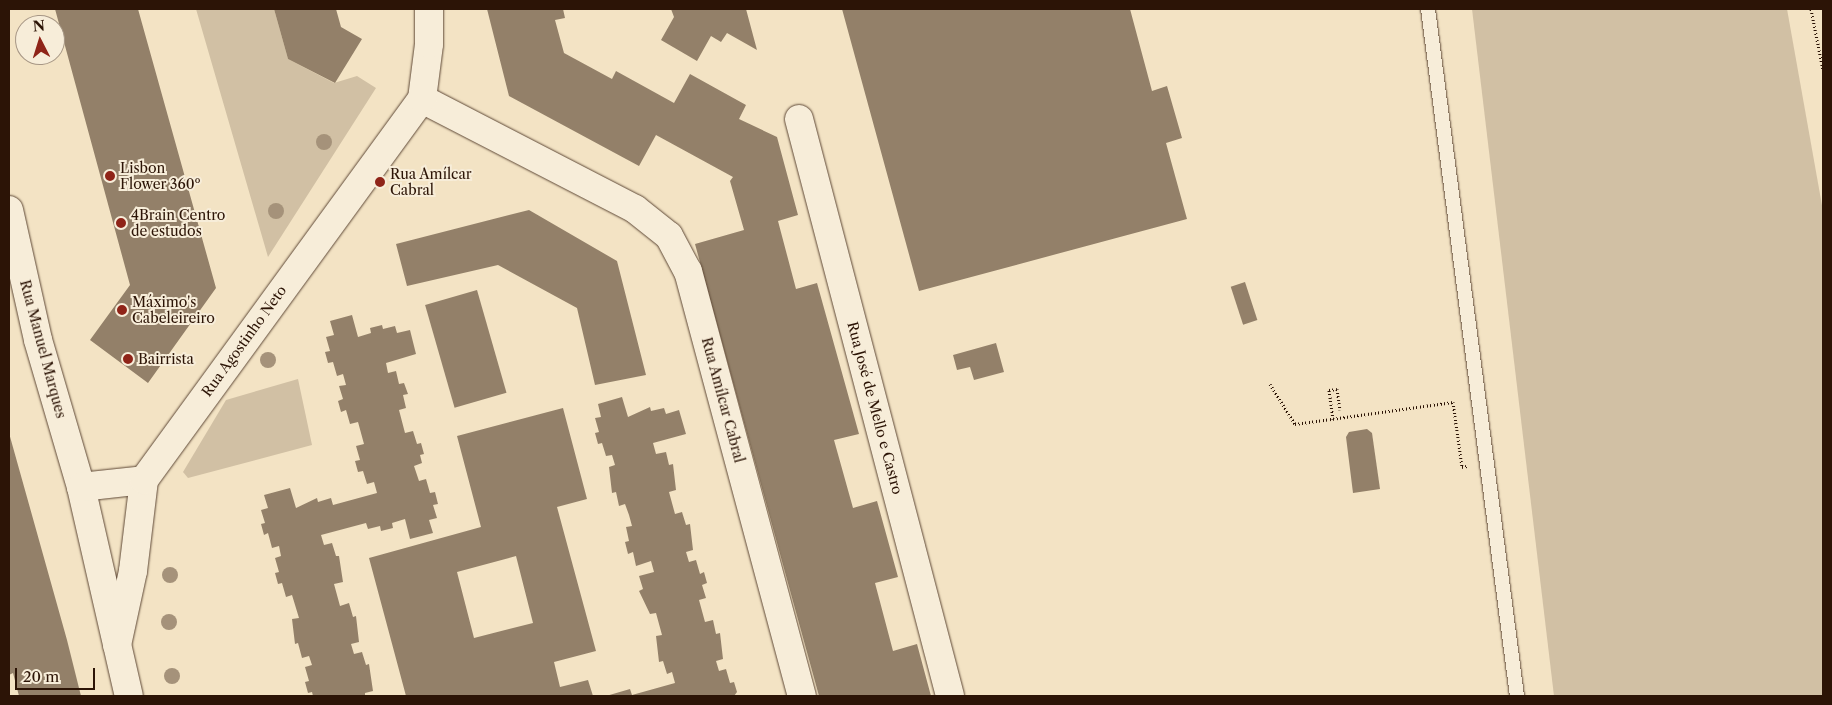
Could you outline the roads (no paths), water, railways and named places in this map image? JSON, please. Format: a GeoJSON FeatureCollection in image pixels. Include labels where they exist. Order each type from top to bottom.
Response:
{"type":"FeatureCollection","features":[{"type":"Feature","properties":{"kind":"street","name":"Rua Agostinho Neto"},"geometry":{"type":"LineString","coordinates":[[129,696],[117,645],[133,571],[144,480],[422,99],[429,44],[429,9]]}},
{"type":"Feature","properties":{"kind":"street","name":"Rua Amílcar Cabral"},"geometry":{"type":"LineString","coordinates":[[422,99],[635,209],[669,236],[688,271],[802,696]]}},
{"type":"Feature","properties":{"kind":"street","name":"Rua José de Mello e Castro"},"geometry":{"type":"LineString","coordinates":[[799,119],[950,696]]}},
{"type":"Feature","properties":{"kind":"street","name":"Rua Manuel Marques"},"geometry":{"type":"LineString","coordinates":[[9,210],[38,340],[81,487],[117,645]]}},
{"type":"Feature","properties":{"kind":"street"},"geometry":{"type":"LineString","coordinates":[[81,487],[144,480]]}},
{"type":"Feature","properties":{"kind":"lane"},"geometry":{"type":"LineString","coordinates":[[1428,9],[1516,696]]}},
{"type":"Feature","properties":{"kind":"place","name":"Lisbon Flower 360º"},"geometry":{"type":"Point","coordinates":[110,176]}},
{"type":"Feature","properties":{"kind":"place","name":"Rua Amílcar Cabral"},"geometry":{"type":"Point","coordinates":[380,182]}},
{"type":"Feature","properties":{"kind":"place","name":"4Brain Centro de estudos"},"geometry":{"type":"Point","coordinates":[121,223]}},
{"type":"Feature","properties":{"kind":"place","name":"Máximo's Cabeleireiro"},"geometry":{"type":"Point","coordinates":[122,310]}},
{"type":"Feature","properties":{"kind":"place","name":"Bairrista"},"geometry":{"type":"Point","coordinates":[128,359]}}]}
